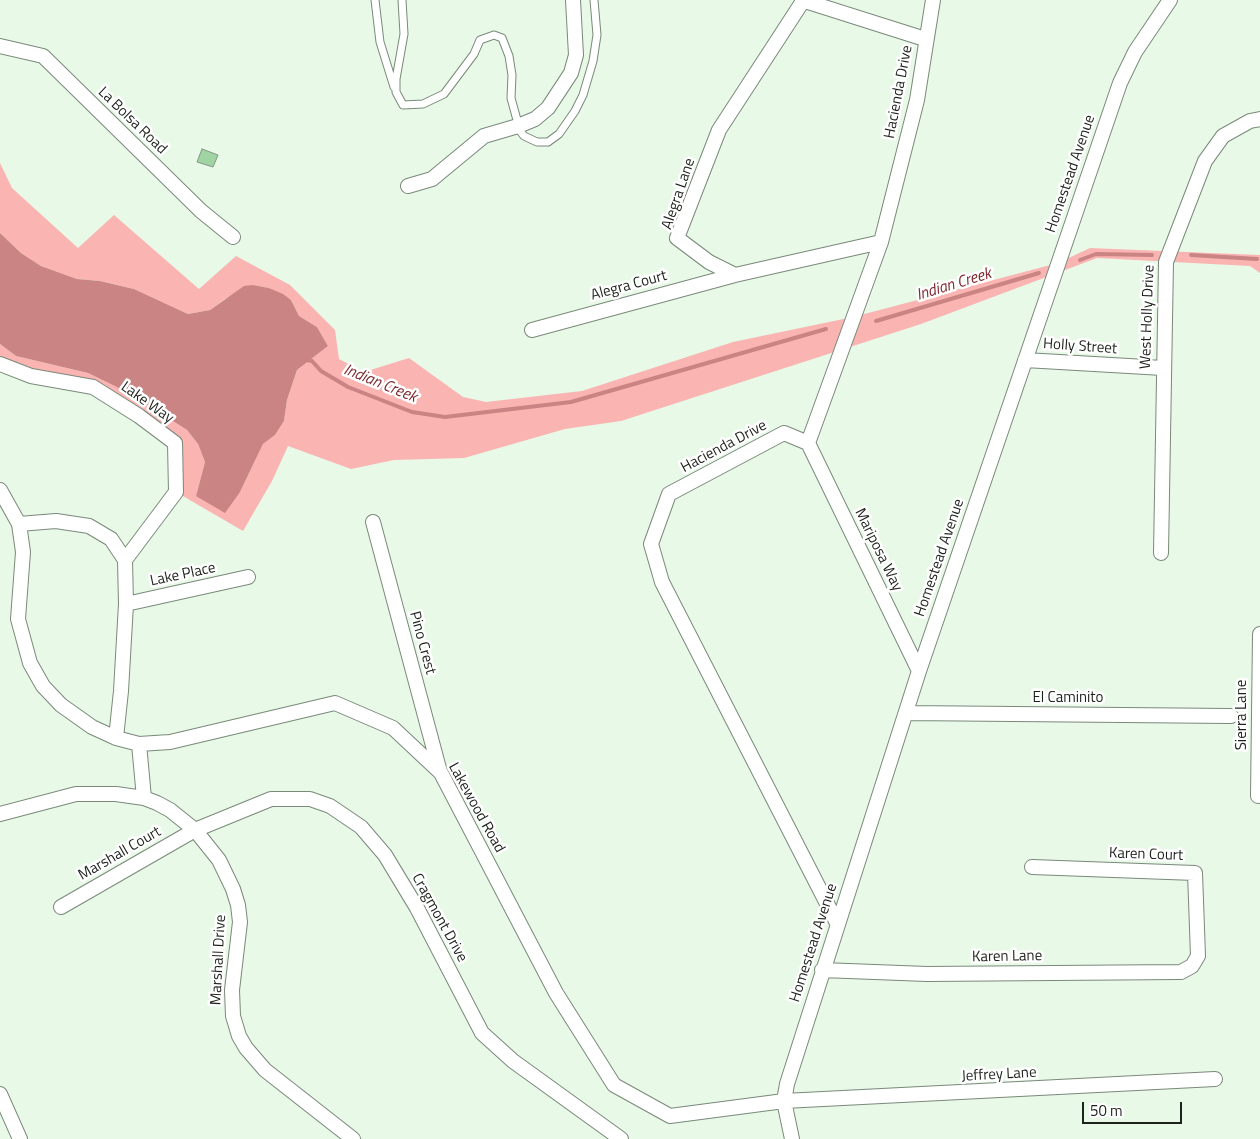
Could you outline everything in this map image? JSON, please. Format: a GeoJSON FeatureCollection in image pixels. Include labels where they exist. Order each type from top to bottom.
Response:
{"type":"FeatureCollection","features":[{"type":"Feature","properties":{"kind":"street"},"geometry":{"type":"LineString","coordinates":[[408,186],[432,179],[484,136],[534,119],[548,108],[571,73],[576,55],[573,0]]}},
{"type":"Feature","properties":{"kind":"street"},"geometry":{"type":"LineString","coordinates":[[802,0],[925,39]]}},
{"type":"Feature","properties":{"kind":"street","name":"Alegra Lane"},"geometry":{"type":"LineString","coordinates":[[734,274],[709,262],[677,238],[719,130],[802,0]]}},
{"type":"Feature","properties":{"kind":"street","name":"Hacienda Drive"},"geometry":{"type":"LineString","coordinates":[[838,922],[662,582],[651,544],[669,494],[784,434],[808,443],[881,242],[917,100],[925,39],[933,0]]}},
{"type":"Feature","properties":{"kind":"street","name":"Homestead Avenue"},"geometry":{"type":"LineString","coordinates":[[792,1139],[784,1101],[787,1084],[919,672],[1120,83],[1135,52],[1170,0]]}},
{"type":"Feature","properties":{"kind":"street","name":"La Bolsa Road"},"geometry":{"type":"LineString","coordinates":[[0,46],[43,56],[201,211],[233,237]]}},
{"type":"Feature","properties":{"kind":"street","name":"West Holly Drive"},"geometry":{"type":"LineString","coordinates":[[1161,553],[1162,368],[1165,270],[1169,250],[1205,161],[1223,136],[1250,121],[1260,119]]}},
{"type":"Feature","properties":{"kind":"street"},"geometry":{"type":"LineString","coordinates":[[734,274],[881,242]]}},
{"type":"Feature","properties":{"kind":"street","name":"Alegra Court"},"geometry":{"type":"LineString","coordinates":[[532,330],[734,274]]}},
{"type":"Feature","properties":{"kind":"street","name":"Holly Street"},"geometry":{"type":"LineString","coordinates":[[1025,360],[1162,368]]}},
{"type":"Feature","properties":{"kind":"street","name":"Lake Way"},"geometry":{"type":"LineString","coordinates":[[0,364],[31,376],[93,387],[139,416],[175,443],[176,492],[125,560]]}},
{"type":"Feature","properties":{"kind":"street","name":"Mariposa Way"},"geometry":{"type":"LineString","coordinates":[[808,443],[919,672]]}},
{"type":"Feature","properties":{"kind":"street","name":"Lakewood Road"},"geometry":{"type":"LineString","coordinates":[[0,490],[19,524],[23,552],[18,619],[30,663],[43,686],[61,705],[92,727],[116,738],[139,744],[170,742],[335,703],[393,728],[440,773],[556,992],[614,1085],[670,1116],[784,1101]]}},
{"type":"Feature","properties":{"kind":"street"},"geometry":{"type":"LineString","coordinates":[[19,524],[56,521],[89,526],[111,539],[125,560],[126,604],[121,692],[116,738]]}},
{"type":"Feature","properties":{"kind":"street","name":"Pino Crest"},"geometry":{"type":"LineString","coordinates":[[373,522],[440,773]]}},
{"type":"Feature","properties":{"kind":"street","name":"Lake Place"},"geometry":{"type":"LineString","coordinates":[[126,604],[248,577]]}},
{"type":"Feature","properties":{"kind":"street","name":"Sierra Lane"},"geometry":{"type":"LineString","coordinates":[[1260,634],[1258,796],[1260,796]]}},
{"type":"Feature","properties":{"kind":"street","name":"El Caminito"},"geometry":{"type":"LineString","coordinates":[[906,713],[1230,716]]}},
{"type":"Feature","properties":{"kind":"street"},"geometry":{"type":"LineString","coordinates":[[139,744],[144,798]]}},
{"type":"Feature","properties":{"kind":"street","name":"Marshall Drive"},"geometry":{"type":"LineString","coordinates":[[0,814],[76,794],[116,794],[144,798],[170,810],[196,830],[219,860],[233,889],[238,905],[240,922],[232,990],[233,1016],[239,1036],[246,1048],[265,1070],[353,1139]]}},
{"type":"Feature","properties":{"kind":"street","name":"Cragmont Drive"},"geometry":{"type":"LineString","coordinates":[[196,830],[271,799],[310,800],[330,806],[350,818],[372,838],[390,863],[417,908],[482,1033],[513,1061],[621,1139]]}},
{"type":"Feature","properties":{"kind":"street","name":"Marshall Court"},"geometry":{"type":"LineString","coordinates":[[61,907],[196,830]]}},
{"type":"Feature","properties":{"kind":"street","name":"Karen Court"},"geometry":{"type":"LineString","coordinates":[[1032,868],[1195,873],[1198,956],[1192,966]]}},
{"type":"Feature","properties":{"kind":"street","name":"Karen Lane"},"geometry":{"type":"LineString","coordinates":[[822,970],[927,974],[1181,972],[1192,966]]}},
{"type":"Feature","properties":{"kind":"street","name":"Jeffrey Lane"},"geometry":{"type":"LineString","coordinates":[[784,1101],[1215,1079]]}},
{"type":"Feature","properties":{"kind":"street"},"geometry":{"type":"LineString","coordinates":[[0,1094],[20,1139]]}},
{"type":"Feature","properties":{"kind":"lane"},"geometry":{"type":"LineString","coordinates":[[375,0],[380,42],[396,92],[403,105],[423,104],[444,94],[474,54],[480,40],[494,35],[502,38],[509,56],[512,75],[511,98],[518,126],[524,136],[536,142],[548,142],[559,134],[575,111],[593,61],[597,36],[594,0]]}},
{"type":"Feature","properties":{"kind":"lane"},"geometry":{"type":"LineString","coordinates":[[396,92],[396,79],[404,34],[402,0]]}},
{"type":"Feature","properties":{"kind":"shaded area"},"geometry":{"type":"Polygon","coordinates":[[[0,163],[12,188],[78,248],[114,215],[199,289],[236,256],[290,285],[335,330],[339,359],[364,372],[409,358],[463,397],[486,402],[582,391],[733,342],[853,317],[1058,263],[1090,248],[1260,255],[1260,273],[1250,266],[1097,258],[921,324],[621,421],[565,429],[464,458],[394,460],[351,469],[288,446],[272,481],[243,531],[176,492],[175,443],[93,387],[0,364],[0,344],[16,356],[88,373],[129,393],[187,430],[198,444],[205,462],[196,496],[240,492],[263,444],[275,435],[284,421],[287,400],[297,370],[328,346],[317,327],[299,316],[291,300],[269,288],[253,285],[225,299],[210,310],[188,314],[134,289],[100,281],[77,279],[41,266],[21,253],[0,233],[0,163]]]}},
{"type":"Feature","properties":{"kind":"shaded area"},"geometry":{"type":"Polygon","coordinates":[[[0,233],[21,253],[41,266],[77,279],[100,281],[134,289],[188,314],[210,310],[244,286],[253,285],[269,288],[283,294],[291,300],[299,316],[317,327],[328,346],[297,370],[287,400],[284,421],[275,435],[263,444],[240,492],[225,513],[196,496],[205,462],[198,444],[187,430],[129,393],[88,373],[16,356],[0,344],[0,233]]]}},
{"type":"Feature","properties":{"kind":"building"},"geometry":{"type":"Polygon","coordinates":[[[202,149],[218,155],[213,167],[197,162],[202,149]]]}},
{"type":"Feature","properties":{"kind":"waterway","name":"Indian Creek"},"geometry":{"type":"LineString","coordinates":[[1080,260],[1096,254],[1152,255]]}},
{"type":"Feature","properties":{"kind":"waterway","name":"Indian Creek"},"geometry":{"type":"LineString","coordinates":[[1191,255],[1257,259]]}},
{"type":"Feature","properties":{"kind":"waterway","name":"Indian Creek"},"geometry":{"type":"LineString","coordinates":[[876,321],[1039,273]]}},
{"type":"Feature","properties":{"kind":"waterway","name":"Indian Creek"},"geometry":{"type":"LineString","coordinates":[[306,360],[312,361],[321,371],[348,387],[412,412],[445,417],[571,402],[826,329]]}}]}
